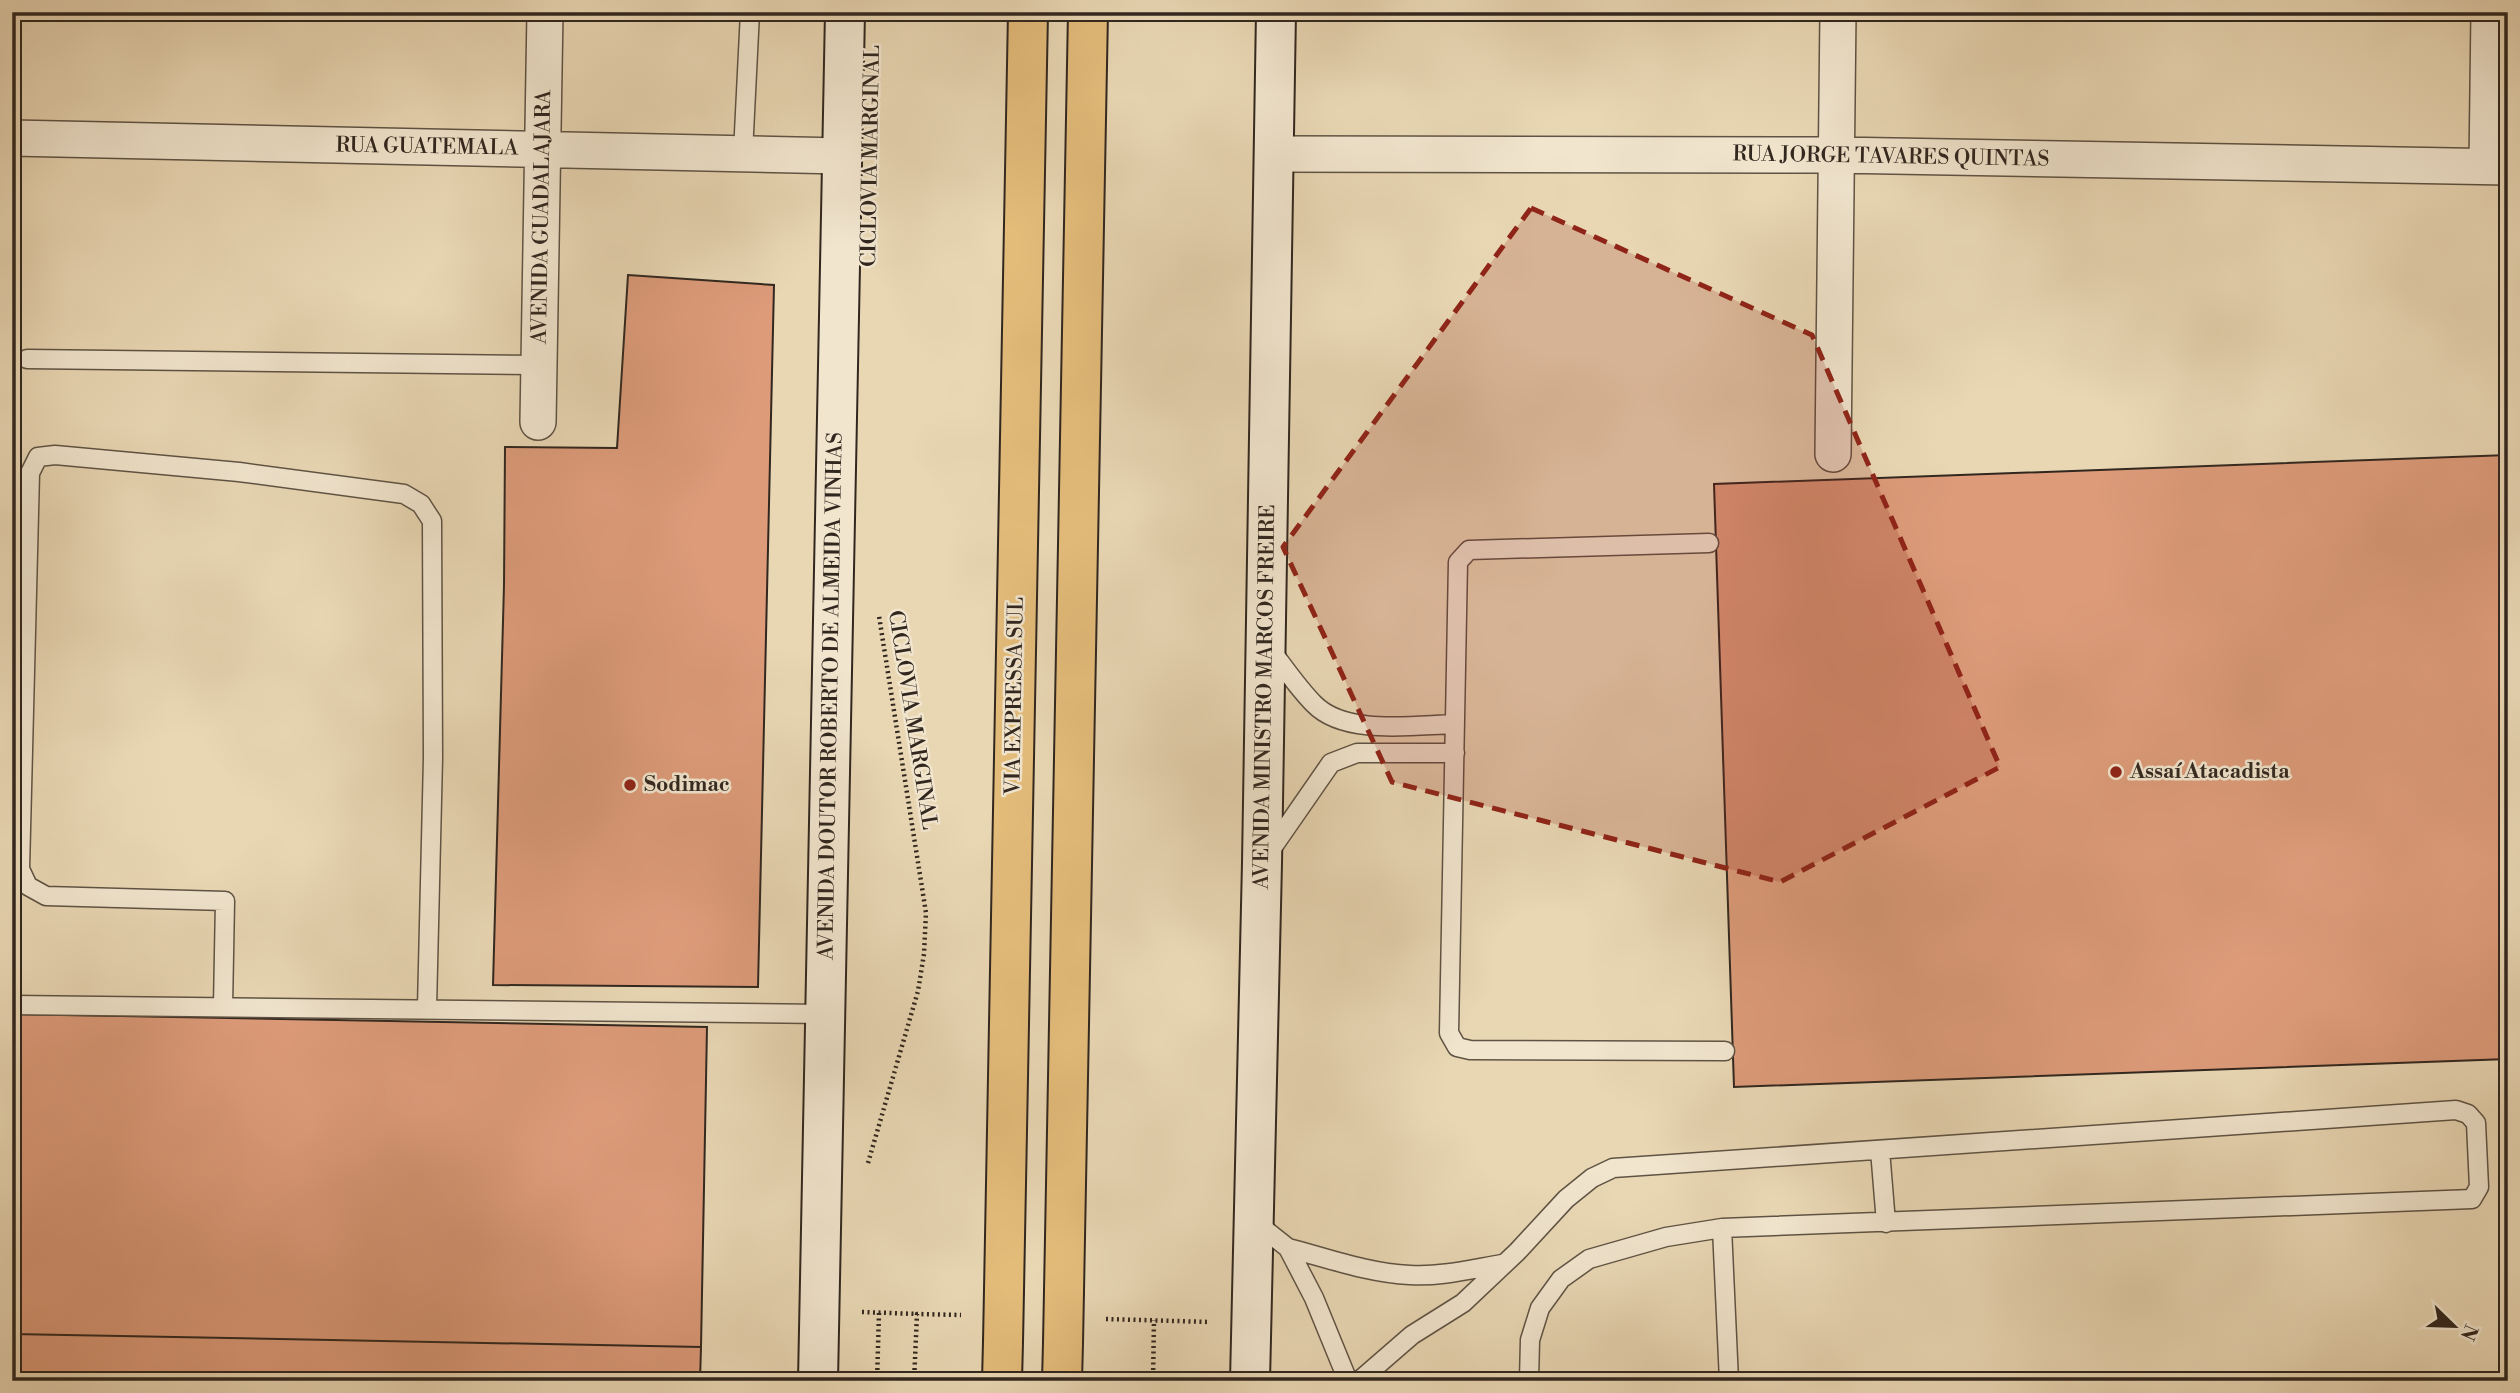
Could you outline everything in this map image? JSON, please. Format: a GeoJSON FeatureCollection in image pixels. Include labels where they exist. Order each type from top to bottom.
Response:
{"type":"FeatureCollection","features":[{"type":"Feature","properties":{"kind":"highway","name":"VIA EXPRESSA SUL"},"geometry":{"type":"LineString","coordinates":[[1002,1381],[1028,12]]}},
{"type":"Feature","properties":{"kind":"highway"},"geometry":{"type":"LineString","coordinates":[[1062,1381],[1088,12]]}},
{"type":"Feature","properties":{"kind":"main road","name":"AVENIDA DOUTOR ROBERTO DE ALMEIDA VINHAS"},"geometry":{"type":"LineString","coordinates":[[818,1381],[845,12]]}},
{"type":"Feature","properties":{"kind":"main road","name":"AVENIDA MINISTRO MARCOS FREIRE"},"geometry":{"type":"LineString","coordinates":[[1250,1381],[1262,863],[1276,12]]}},
{"type":"Feature","properties":{"kind":"street","name":"AVENIDA GUADALAJARA"},"geometry":{"type":"LineString","coordinates":[[538,422],[545,12]]}},
{"type":"Feature","properties":{"kind":"street"},"geometry":{"type":"LineString","coordinates":[[1833,454],[1838,12]]}},
{"type":"Feature","properties":{"kind":"street"},"geometry":{"type":"LineString","coordinates":[[2489,12],[2497,167]]}},
{"type":"Feature","properties":{"kind":"street","name":"RUA GUATEMALA"},"geometry":{"type":"LineString","coordinates":[[12,138],[842,156]]}},
{"type":"Feature","properties":{"kind":"street","name":"RUA JORGE TAVARES QUINTAS"},"geometry":{"type":"LineString","coordinates":[[1274,154],[1836,155],[2497,167]]}},
{"type":"Feature","properties":{"kind":"lane"},"geometry":{"type":"LineString","coordinates":[[743,153],[750,12]]}},
{"type":"Feature","properties":{"kind":"lane"},"geometry":{"type":"LineString","coordinates":[[27,359],[540,365]]}},
{"type":"Feature","properties":{"kind":"lane"},"geometry":{"type":"LineString","coordinates":[[223,1006],[225,901],[46,896],[28,887],[20,869],[30,473],[38,457],[55,455],[239,472],[404,494],[421,504],[432,521],[433,758],[427,1008]]}},
{"type":"Feature","properties":{"kind":"lane"},"geometry":{"type":"LineString","coordinates":[[1709,543],[1469,550],[1458,562],[1449,1032],[1457,1047],[1470,1050],[1725,1051]]}},
{"type":"Feature","properties":{"kind":"lane"},"geometry":{"type":"LineString","coordinates":[[1266,645],[1315,706],[1334,718],[1359,725],[1455,724]]}},
{"type":"Feature","properties":{"kind":"lane"},"geometry":{"type":"LineString","coordinates":[[1262,863],[1331,763],[1357,753],[1455,753]]}},
{"type":"Feature","properties":{"kind":"lane"},"geometry":{"type":"LineString","coordinates":[[12,1005],[825,1014]]}},
{"type":"Feature","properties":{"kind":"lane"},"geometry":{"type":"LineString","coordinates":[[1359,1381],[1412,1335],[1463,1303],[1517,1252],[1566,1199],[1592,1178],[1613,1168],[2456,1110],[2468,1114],[2476,1123],[2479,1187],[2472,1199],[1722,1228],[1667,1237],[1589,1259],[1561,1279],[1540,1308],[1530,1340],[1529,1381]]}},
{"type":"Feature","properties":{"kind":"lane"},"geometry":{"type":"LineString","coordinates":[[1880,1150],[1886,1223]]}},
{"type":"Feature","properties":{"kind":"lane"},"geometry":{"type":"LineString","coordinates":[[1254,1221],[1288,1248],[1360,1267],[1410,1275],[1437,1274],[1502,1264]]}},
{"type":"Feature","properties":{"kind":"lane"},"geometry":{"type":"LineString","coordinates":[[1722,1228],[1729,1381]]}},
{"type":"Feature","properties":{"kind":"lane"},"geometry":{"type":"LineString","coordinates":[[1288,1248],[1314,1298],[1348,1381]]}},
{"type":"Feature","properties":{"kind":"path","name":"CICLOVIA MARGINAL"},"geometry":{"type":"LineString","coordinates":[[866,1173],[918,991],[924,954],[926,913],[881,637],[878,604]]}},
{"type":"Feature","properties":{"kind":"path"},"geometry":{"type":"LineString","coordinates":[[819,1310],[917,1314]]}},
{"type":"Feature","properties":{"kind":"path"},"geometry":{"type":"LineString","coordinates":[[861,1312],[861,1326]]}},
{"type":"Feature","properties":{"kind":"path"},"geometry":{"type":"LineString","coordinates":[[877,1381],[879,1313]]}},
{"type":"Feature","properties":{"kind":"path"},"geometry":{"type":"LineString","coordinates":[[1153,1381],[1154,1320]]}},
{"type":"Feature","properties":{"kind":"highlighted area"},"geometry":{"type":"Polygon","coordinates":[[[1531,208],[1812,335],[2000,767],[1780,882],[1392,782],[1283,547],[1531,208]]]}},
{"type":"Feature","properties":{"kind":"building","name":"Sodimac"},"geometry":{"type":"Polygon","coordinates":[[[628,275],[774,285],[758,987],[493,985],[505,447],[617,448],[628,275]]]}},
{"type":"Feature","properties":{"kind":"building","name":"Assaí Atacadista"},"geometry":{"type":"Polygon","coordinates":[[[2508,455],[2508,1059],[1734,1087],[1714,484],[2508,455]]]}},
{"type":"Feature","properties":{"kind":"building"},"geometry":{"type":"Polygon","coordinates":[[[12,1014],[707,1027],[701,1347],[12,1334],[12,1014]]]}},
{"type":"Feature","properties":{"kind":"building"},"geometry":{"type":"Polygon","coordinates":[[[12,1334],[701,1347],[700,1381],[12,1381],[12,1334]]]}},
{"type":"Feature","properties":{"kind":"place","name":"Assaí Atacadista"},"geometry":{"type":"Point","coordinates":[2116,772]}},
{"type":"Feature","properties":{"kind":"place","name":"Sodimac"},"geometry":{"type":"Point","coordinates":[630,785]}}]}
